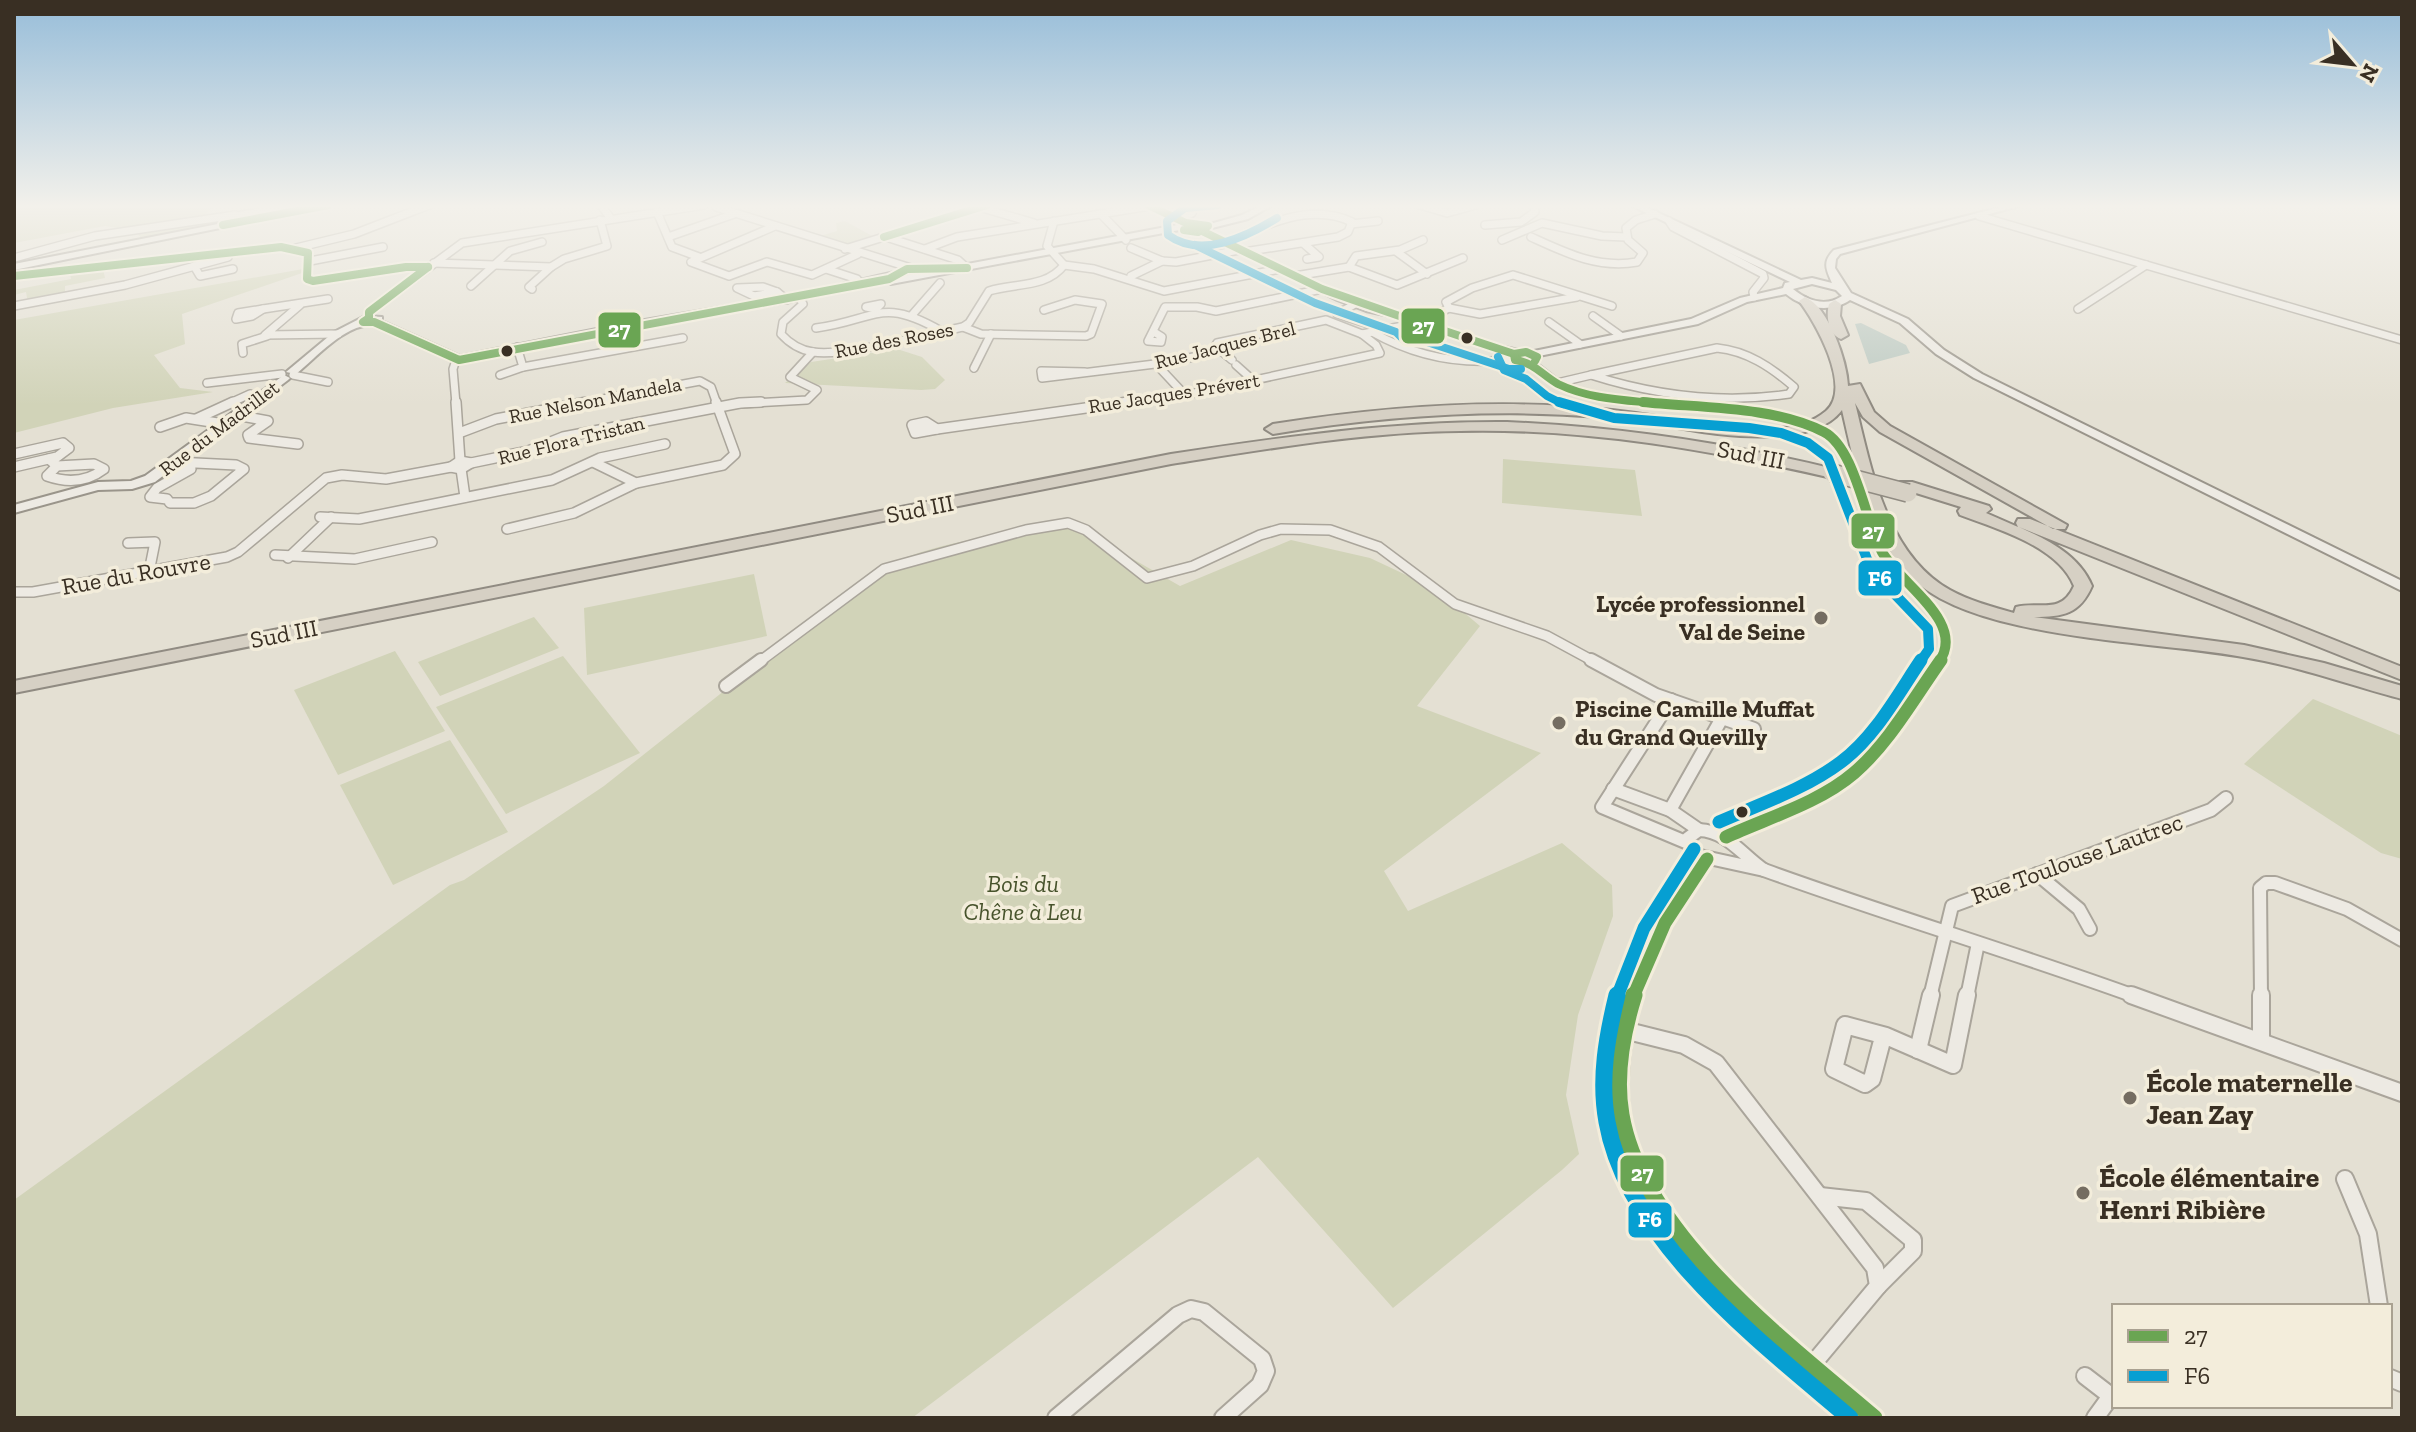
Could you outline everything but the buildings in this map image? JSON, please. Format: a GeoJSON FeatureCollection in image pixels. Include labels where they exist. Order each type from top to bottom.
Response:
{"type":"FeatureCollection","features":[{"type":"Feature","properties":{"kind":"highway"},"geometry":{"type":"LineString","coordinates":[[1841,297],[1833,316],[1844,339],[1846,391],[1863,471],[1896,546],[1911,566],[1940,592],[1963,604],[2004,617],[2245,651],[2402,693]]}},
{"type":"Feature","properties":{"kind":"highway"},"geometry":{"type":"LineString","coordinates":[[1801,300],[1814,309],[1828,333],[1881,490],[1901,534],[1920,565],[1960,594],[2003,609],[2046,612],[2074,603],[2080,596],[2082,586],[2076,571],[2058,553],[1966,511]]}},
{"type":"Feature","properties":{"kind":"highway"},"geometry":{"type":"LineString","coordinates":[[1202,444],[1334,419],[1483,409],[1546,409],[1734,429],[1797,429],[1832,414],[1847,383]]}},
{"type":"Feature","properties":{"kind":"highway"},"geometry":{"type":"LineString","coordinates":[[1847,383],[1868,414],[1885,429],[2069,530],[2141,563],[2156,574]]}},
{"type":"Feature","properties":{"kind":"highway","name":"Sud III"},"geometry":{"type":"LineString","coordinates":[[14,673],[1202,444],[1372,421],[1520,420],[1664,433],[1745,446],[1832,469]]}},
{"type":"Feature","properties":{"kind":"highway","name":"Sud III"},"geometry":{"type":"LineString","coordinates":[[14,687],[1157,462],[1293,439],[1461,426],[1521,428],[1598,433],[1704,446],[1832,469]]}},
{"type":"Feature","properties":{"kind":"highway"},"geometry":{"type":"LineString","coordinates":[[1832,469],[2028,524],[2402,674]]}},
{"type":"Feature","properties":{"kind":"highway"},"geometry":{"type":"LineString","coordinates":[[1907,489],[2119,565],[2402,681]]}},
{"type":"Feature","properties":{"kind":"street"},"geometry":{"type":"LineString","coordinates":[[14,276],[51,272]]}},
{"type":"Feature","properties":{"kind":"street"},"geometry":{"type":"LineString","coordinates":[[14,306],[125,285],[173,272]]}},
{"type":"Feature","properties":{"kind":"street"},"geometry":{"type":"LineString","coordinates":[[197,272],[200,276],[220,272]]}},
{"type":"Feature","properties":{"kind":"street"},"geometry":{"type":"LineString","coordinates":[[308,272],[307,279],[316,281],[375,272]]}},
{"type":"Feature","properties":{"kind":"street"},"geometry":{"type":"LineString","coordinates":[[421,272],[369,312],[369,321],[433,350],[460,357],[678,319],[782,296],[799,297],[909,273]]}},
{"type":"Feature","properties":{"kind":"street"},"geometry":{"type":"LineString","coordinates":[[471,286],[487,272]]}},
{"type":"Feature","properties":{"kind":"street"},"geometry":{"type":"LineString","coordinates":[[532,289],[529,287],[546,272]]}},
{"type":"Feature","properties":{"kind":"street"},"geometry":{"type":"LineString","coordinates":[[718,272],[729,276],[740,272]]}},
{"type":"Feature","properties":{"kind":"street"},"geometry":{"type":"LineString","coordinates":[[796,272],[805,275],[816,272]]}},
{"type":"Feature","properties":{"kind":"street"},"geometry":{"type":"LineString","coordinates":[[835,272],[857,279],[861,285]]}},
{"type":"Feature","properties":{"kind":"street"},"geometry":{"type":"LineString","coordinates":[[799,297],[922,272]]}},
{"type":"Feature","properties":{"kind":"street","name":"Rue des Roses"},"geometry":{"type":"LineString","coordinates":[[799,297],[803,304],[783,322],[781,334],[788,343],[813,352],[834,352],[963,327],[969,323],[989,291],[1051,277],[1061,272]]}},
{"type":"Feature","properties":{"kind":"street"},"geometry":{"type":"LineString","coordinates":[[1103,272],[1164,291],[1265,272]]}},
{"type":"Feature","properties":{"kind":"street"},"geometry":{"type":"LineString","coordinates":[[1131,276],[1140,272]]}},
{"type":"Feature","properties":{"kind":"street"},"geometry":{"type":"LineString","coordinates":[[1286,272],[1420,328],[1449,308],[1480,314],[1582,296]]}},
{"type":"Feature","properties":{"kind":"street"},"geometry":{"type":"LineString","coordinates":[[1295,276],[1320,272]]}},
{"type":"Feature","properties":{"kind":"street"},"geometry":{"type":"LineString","coordinates":[[1362,272],[1397,285],[1432,272]]}},
{"type":"Feature","properties":{"kind":"street"},"geometry":{"type":"LineString","coordinates":[[1759,272],[1764,278],[1753,292],[1759,297],[1801,300],[1841,297]]}},
{"type":"Feature","properties":{"kind":"street"},"geometry":{"type":"LineString","coordinates":[[1776,272],[1798,282]]}},
{"type":"Feature","properties":{"kind":"street"},"geometry":{"type":"LineString","coordinates":[[1788,290],[1789,285],[1822,278],[1827,272]]}},
{"type":"Feature","properties":{"kind":"street"},"geometry":{"type":"LineString","coordinates":[[1831,272],[1841,297]]}},
{"type":"Feature","properties":{"kind":"street"},"geometry":{"type":"LineString","coordinates":[[2078,309],[2135,272]]}},
{"type":"Feature","properties":{"kind":"street"},"geometry":{"type":"LineString","coordinates":[[2169,272],[2402,340]]}},
{"type":"Feature","properties":{"kind":"street"},"geometry":{"type":"LineString","coordinates":[[1449,308],[1446,302],[1472,288],[1513,275],[1612,306]]}},
{"type":"Feature","properties":{"kind":"street"},"geometry":{"type":"LineString","coordinates":[[1812,281],[1841,297],[1895,316],[1968,370],[2402,587]]}},
{"type":"Feature","properties":{"kind":"street"},"geometry":{"type":"LineString","coordinates":[[912,315],[940,283]]}},
{"type":"Feature","properties":{"kind":"street"},"geometry":{"type":"LineString","coordinates":[[1154,332],[1165,307],[1197,307],[1216,311],[1322,289]]}},
{"type":"Feature","properties":{"kind":"street"},"geometry":{"type":"LineString","coordinates":[[1429,322],[1514,356],[1532,358],[1580,344],[1694,322],[1759,297],[1788,290]]}},
{"type":"Feature","properties":{"kind":"street"},"geometry":{"type":"LineString","coordinates":[[1788,290],[1801,300]]}},
{"type":"Feature","properties":{"kind":"street"},"geometry":{"type":"LineString","coordinates":[[263,309],[328,299]]}},
{"type":"Feature","properties":{"kind":"street"},"geometry":{"type":"LineString","coordinates":[[963,327],[991,334],[1086,336],[1091,334],[1102,304],[1079,300],[1052,305],[1044,310]]}},
{"type":"Feature","properties":{"kind":"street"},"geometry":{"type":"LineString","coordinates":[[1324,315],[1337,314],[1357,303]]}},
{"type":"Feature","properties":{"kind":"street"},"geometry":{"type":"LineString","coordinates":[[267,336],[268,331],[301,304]]}},
{"type":"Feature","properties":{"kind":"street"},"geometry":{"type":"LineString","coordinates":[[816,328],[877,311],[912,315],[942,332]]}},
{"type":"Feature","properties":{"kind":"street"},"geometry":{"type":"LineString","coordinates":[[1337,314],[1404,346],[1473,364],[1514,356]]}},
{"type":"Feature","properties":{"kind":"street"},"geometry":{"type":"LineString","coordinates":[[1593,316],[1621,336]]}},
{"type":"Feature","properties":{"kind":"street","name":"Rue Jacques Brel"},"geometry":{"type":"LineString","coordinates":[[1085,372],[1156,364],[1211,353],[1217,343],[1326,320],[1362,334]]}},
{"type":"Feature","properties":{"kind":"street","name":"Rue du Madrillet"},"geometry":{"type":"LineString","coordinates":[[14,509],[98,486],[137,484],[150,479],[338,334],[369,321]]}},
{"type":"Feature","properties":{"kind":"street"},"geometry":{"type":"LineString","coordinates":[[1362,334],[1408,322]]}},
{"type":"Feature","properties":{"kind":"street"},"geometry":{"type":"LineString","coordinates":[[1549,322],[1580,344]]}},
{"type":"Feature","properties":{"kind":"street"},"geometry":{"type":"LineString","coordinates":[[243,334],[242,348],[267,336],[338,334]]}},
{"type":"Feature","properties":{"kind":"street"},"geometry":{"type":"LineString","coordinates":[[974,368],[991,334]]}},
{"type":"Feature","properties":{"kind":"street","name":"Rue Jacques Prévert"},"geometry":{"type":"LineString","coordinates":[[939,430],[999,418],[1185,395],[1380,353],[1376,345],[1362,334]]}},
{"type":"Feature","properties":{"kind":"street"},"geometry":{"type":"LineString","coordinates":[[500,375],[523,367],[683,338]]}},
{"type":"Feature","properties":{"kind":"street"},"geometry":{"type":"LineString","coordinates":[[1215,346],[1255,382]]}},
{"type":"Feature","properties":{"kind":"street"},"geometry":{"type":"LineString","coordinates":[[517,347],[523,367]]}},
{"type":"Feature","properties":{"kind":"street"},"geometry":{"type":"LineString","coordinates":[[1532,358],[1557,383],[1590,375],[1717,348],[1730,348],[1741,351],[1794,387],[1789,394],[1752,401],[1709,401],[1660,393],[1590,375]]}},
{"type":"Feature","properties":{"kind":"street","name":"Rue Flora Tristan"},"geometry":{"type":"LineString","coordinates":[[457,466],[528,451],[563,437],[718,407],[749,402],[800,402],[817,393],[814,388],[790,377],[813,352]]}},
{"type":"Feature","properties":{"kind":"street"},"geometry":{"type":"LineString","coordinates":[[460,357],[453,369],[459,433],[457,466],[465,497]]}},
{"type":"Feature","properties":{"kind":"street"},"geometry":{"type":"LineString","coordinates":[[1156,364],[1185,395]]}},
{"type":"Feature","properties":{"kind":"street"},"geometry":{"type":"LineString","coordinates":[[207,383],[288,375],[328,382]]}},
{"type":"Feature","properties":{"kind":"street","name":"Rue Nelson Mandela"},"geometry":{"type":"LineString","coordinates":[[459,433],[496,419],[695,381],[709,384],[718,407]]}},
{"type":"Feature","properties":{"kind":"street"},"geometry":{"type":"LineString","coordinates":[[194,419],[250,394]]}},
{"type":"Feature","properties":{"kind":"street"},"geometry":{"type":"LineString","coordinates":[[507,529],[574,513],[636,483],[723,465],[735,454],[718,407]]}},
{"type":"Feature","properties":{"kind":"street"},"geometry":{"type":"LineString","coordinates":[[236,415],[268,421],[248,435],[249,438],[298,444]]}},
{"type":"Feature","properties":{"kind":"street"},"geometry":{"type":"LineString","coordinates":[[160,427],[186,418],[224,424]]}},
{"type":"Feature","properties":{"kind":"street"},"geometry":{"type":"LineString","coordinates":[[14,454],[63,443],[69,448],[53,462],[47,476],[74,481],[104,469],[94,464],[53,462],[14,467]]}},
{"type":"Feature","properties":{"kind":"street"},"geometry":{"type":"LineString","coordinates":[[432,542],[355,559],[282,558],[326,517],[359,519],[552,480],[593,462],[665,444]]}},
{"type":"Feature","properties":{"kind":"street"},"geometry":{"type":"LineString","coordinates":[[593,462],[636,483]]}},
{"type":"Feature","properties":{"kind":"street"},"geometry":{"type":"LineString","coordinates":[[173,464],[236,465],[244,469],[202,502],[186,506],[150,497],[157,488],[191,469],[173,464]]}},
{"type":"Feature","properties":{"kind":"street","name":"Rue du Rouvre"},"geometry":{"type":"LineString","coordinates":[[14,592],[33,592],[215,561],[238,552],[326,478],[342,475],[386,479],[457,466]]}},
{"type":"Feature","properties":{"kind":"street"},"geometry":{"type":"LineString","coordinates":[[726,686],[884,569],[1026,530],[1068,523],[1086,530],[1147,578],[1193,566],[1260,535],[1281,529],[1314,528],[1360,538],[1379,547],[1455,604],[1561,642],[1671,700],[1754,729]]}},
{"type":"Feature","properties":{"kind":"street"},"geometry":{"type":"LineString","coordinates":[[128,543],[155,542],[149,572]]}},
{"type":"Feature","properties":{"kind":"street"},"geometry":{"type":"LineString","coordinates":[[1671,700],[1602,807],[1688,843],[1695,852],[1714,859]]}},
{"type":"Feature","properties":{"kind":"street"},"geometry":{"type":"LineString","coordinates":[[1670,810],[1722,718]]}},
{"type":"Feature","properties":{"kind":"street","name":"Rue Toulouse Lautrec"},"geometry":{"type":"LineString","coordinates":[[1613,789],[1670,810],[1699,830],[1720,833],[1745,858],[1764,870]]}},
{"type":"Feature","properties":{"kind":"street","name":"Rue Toulouse Lautrec"},"geometry":{"type":"LineString","coordinates":[[1918,1050],[1952,906],[2211,810],[2226,798]]}},
{"type":"Feature","properties":{"kind":"street"},"geometry":{"type":"LineString","coordinates":[[1688,843],[1691,834],[1699,830]]}},
{"type":"Feature","properties":{"kind":"street"},"geometry":{"type":"LineString","coordinates":[[1732,845],[1732,853],[1714,859],[1648,950],[1624,1030],[1619,1100],[1631,1152],[1650,1188],[1703,1258],[1818,1371],[1874,1418]]}},
{"type":"Feature","properties":{"kind":"street","name":"Rue Toulouse Lautrec"},"geometry":{"type":"LineString","coordinates":[[1714,859],[1764,870],[1946,933],[2029,958],[2402,1093]]}},
{"type":"Feature","properties":{"kind":"street"},"geometry":{"type":"LineString","coordinates":[[2037,874],[2079,909],[2090,929]]}},
{"type":"Feature","properties":{"kind":"street"},"geometry":{"type":"LineString","coordinates":[[2261,1041],[2260,888],[2266,883],[2275,883],[2347,909],[2402,940]]}},
{"type":"Feature","properties":{"kind":"street","name":"Rue Toulouse Lautrec"},"geometry":{"type":"LineString","coordinates":[[1883,1037],[1953,1065],[1978,943]]}},
{"type":"Feature","properties":{"kind":"street"},"geometry":{"type":"LineString","coordinates":[[1624,1030],[1688,1047],[1716,1063],[1875,1268],[1878,1286]]}},
{"type":"Feature","properties":{"kind":"street"},"geometry":{"type":"LineString","coordinates":[[2345,1179],[2368,1234],[2376,1268],[2379,1304]]}},
{"type":"Feature","properties":{"kind":"street"},"geometry":{"type":"LineString","coordinates":[[1818,1371],[1878,1286],[1913,1251],[1913,1240],[1866,1201],[1820,1196]]}},
{"type":"Feature","properties":{"kind":"street"},"geometry":{"type":"LineString","coordinates":[[1056,1418],[1178,1315],[1191,1309],[1204,1312],[1262,1359],[1266,1371],[1260,1385],[1223,1418]]}},
{"type":"Feature","properties":{"kind":"street"},"geometry":{"type":"LineString","coordinates":[[1818,1371],[1838,1398],[1846,1418]]}},
{"type":"Feature","properties":{"kind":"street"},"geometry":{"type":"LineString","coordinates":[[2085,1376],[2111,1396],[2095,1418]]}},
{"type":"Feature","properties":{"kind":"green space"},"geometry":{"type":"Polygon","coordinates":[[[104,272],[105,278],[65,286],[65,295],[28,303],[26,292],[14,295],[14,290],[71,279],[70,273],[104,272]]]}},
{"type":"Feature","properties":{"kind":"green space"},"geometry":{"type":"Polygon","coordinates":[[[287,272],[302,272],[182,314],[185,344],[154,355],[180,388],[213,392],[113,408],[14,433],[14,320],[287,272]]]}},
{"type":"Feature","properties":{"kind":"green space"},"geometry":{"type":"Polygon","coordinates":[[[897,349],[922,357],[945,380],[935,389],[921,390],[785,383],[811,362],[897,349]]]}},
{"type":"Feature","properties":{"kind":"green space"},"geometry":{"type":"Polygon","coordinates":[[[1503,459],[1635,470],[1642,516],[1502,503],[1503,459]]]}},
{"type":"Feature","properties":{"kind":"green space","name":"Bois du Chêne à Leu"},"geometry":{"type":"Polygon","coordinates":[[[1070,523],[1180,586],[1291,540],[1370,558],[1436,589],[1480,626],[1417,706],[1541,753],[1384,871],[1408,911],[1562,843],[1612,885],[1613,916],[1578,1015],[1566,1095],[1579,1154],[1562,1170],[1393,1308],[1258,1157],[912,1418],[14,1418],[14,1200],[450,885],[464,880],[604,786],[878,569],[948,545],[1070,523]]]}},
{"type":"Feature","properties":{"kind":"green space"},"geometry":{"type":"Polygon","coordinates":[[[754,574],[767,636],[587,675],[584,608],[754,574]]]}},
{"type":"Feature","properties":{"kind":"green space"},"geometry":{"type":"Polygon","coordinates":[[[534,617],[559,648],[440,696],[418,662],[534,617]]]}},
{"type":"Feature","properties":{"kind":"green space"},"geometry":{"type":"Polygon","coordinates":[[[395,651],[445,731],[338,775],[294,690],[395,651]]]}},
{"type":"Feature","properties":{"kind":"green space"},"geometry":{"type":"Polygon","coordinates":[[[563,656],[640,753],[506,814],[436,707],[563,656]]]}},
{"type":"Feature","properties":{"kind":"green space"},"geometry":{"type":"Polygon","coordinates":[[[2313,699],[2402,736],[2402,859],[2381,853],[2244,764],[2313,699]]]}},
{"type":"Feature","properties":{"kind":"green space"},"geometry":{"type":"Polygon","coordinates":[[[450,740],[508,832],[393,885],[340,785],[450,740]]]}},
{"type":"Feature","properties":{"kind":"shaded area"},"geometry":{"type":"Polygon","coordinates":[[[1861,323],[1906,345],[1910,353],[1869,364],[1855,324],[1861,323]]]}},
{"type":"Feature","properties":{"kind":"transit line","name":"27"},"geometry":{"type":"LineString","coordinates":[[14,276],[52,272]]}},
{"type":"Feature","properties":{"kind":"transit line","name":"27"},"geometry":{"type":"LineString","coordinates":[[307,272],[307,279],[313,281],[374,272]]}},
{"type":"Feature","properties":{"kind":"transit line","name":"27"},"geometry":{"type":"LineString","coordinates":[[422,272],[369,312],[369,318],[363,322],[374,322],[459,360],[889,279],[902,272]]}},
{"type":"Feature","properties":{"kind":"transit line","name":"F6"},"geometry":{"type":"LineString","coordinates":[[1251,272],[1315,303],[1396,332],[1405,341],[1427,342],[1509,369],[1521,369]]}},
{"type":"Feature","properties":{"kind":"transit line","name":"27"},"geometry":{"type":"LineString","coordinates":[[1286,272],[1322,289],[1408,319],[1411,326],[1430,326],[1514,354],[1526,352],[1537,357],[1535,361]]}},
{"type":"Feature","properties":{"kind":"transit line","name":"27"},"geometry":{"type":"LineString","coordinates":[[1514,354],[1515,360],[1530,362],[1557,383],[1593,397],[1783,416],[1827,433],[1842,449],[1881,551],[1895,571],[1942,621],[1947,636],[1944,655],[1882,743],[1853,774],[1813,798],[1726,837]]}},
{"type":"Feature","properties":{"kind":"transit line","name":"F6"},"geometry":{"type":"LineString","coordinates":[[1498,357],[1506,372],[1526,379],[1556,401],[1587,412],[1614,418],[1749,428],[1781,433],[1808,443],[1828,458],[1867,559],[1883,582],[1928,629],[1929,649],[1870,733],[1843,761],[1806,784],[1719,822]]}},
{"type":"Feature","properties":{"kind":"transit line","name":"F6"},"geometry":{"type":"LineString","coordinates":[[1694,849],[1644,928],[1618,993],[1609,1031],[1604,1076],[1610,1136],[1624,1176],[1647,1215],[1676,1254],[1745,1326],[1850,1418]]}},
{"type":"Feature","properties":{"kind":"transit line","name":"27"},"geometry":{"type":"LineString","coordinates":[[1707,859],[1665,923],[1633,998],[1623,1037],[1618,1076],[1621,1115],[1631,1152],[1651,1191],[1705,1264],[1771,1330],[1874,1418]]}},
{"type":"Feature","properties":{"kind":"place","name":"Lycée professionnel Val de Seine"},"geometry":{"type":"Point","coordinates":[1821,618]}},
{"type":"Feature","properties":{"kind":"place","name":"Piscine Camille Muffat du Grand Quevilly"},"geometry":{"type":"Point","coordinates":[1559,723]}},
{"type":"Feature","properties":{"kind":"place","name":"École maternelle Jean Zay"},"geometry":{"type":"Point","coordinates":[2130,1098]}},
{"type":"Feature","properties":{"kind":"place","name":"École élémentaire Henri Ribière"},"geometry":{"type":"Point","coordinates":[2083,1193]}}]}
